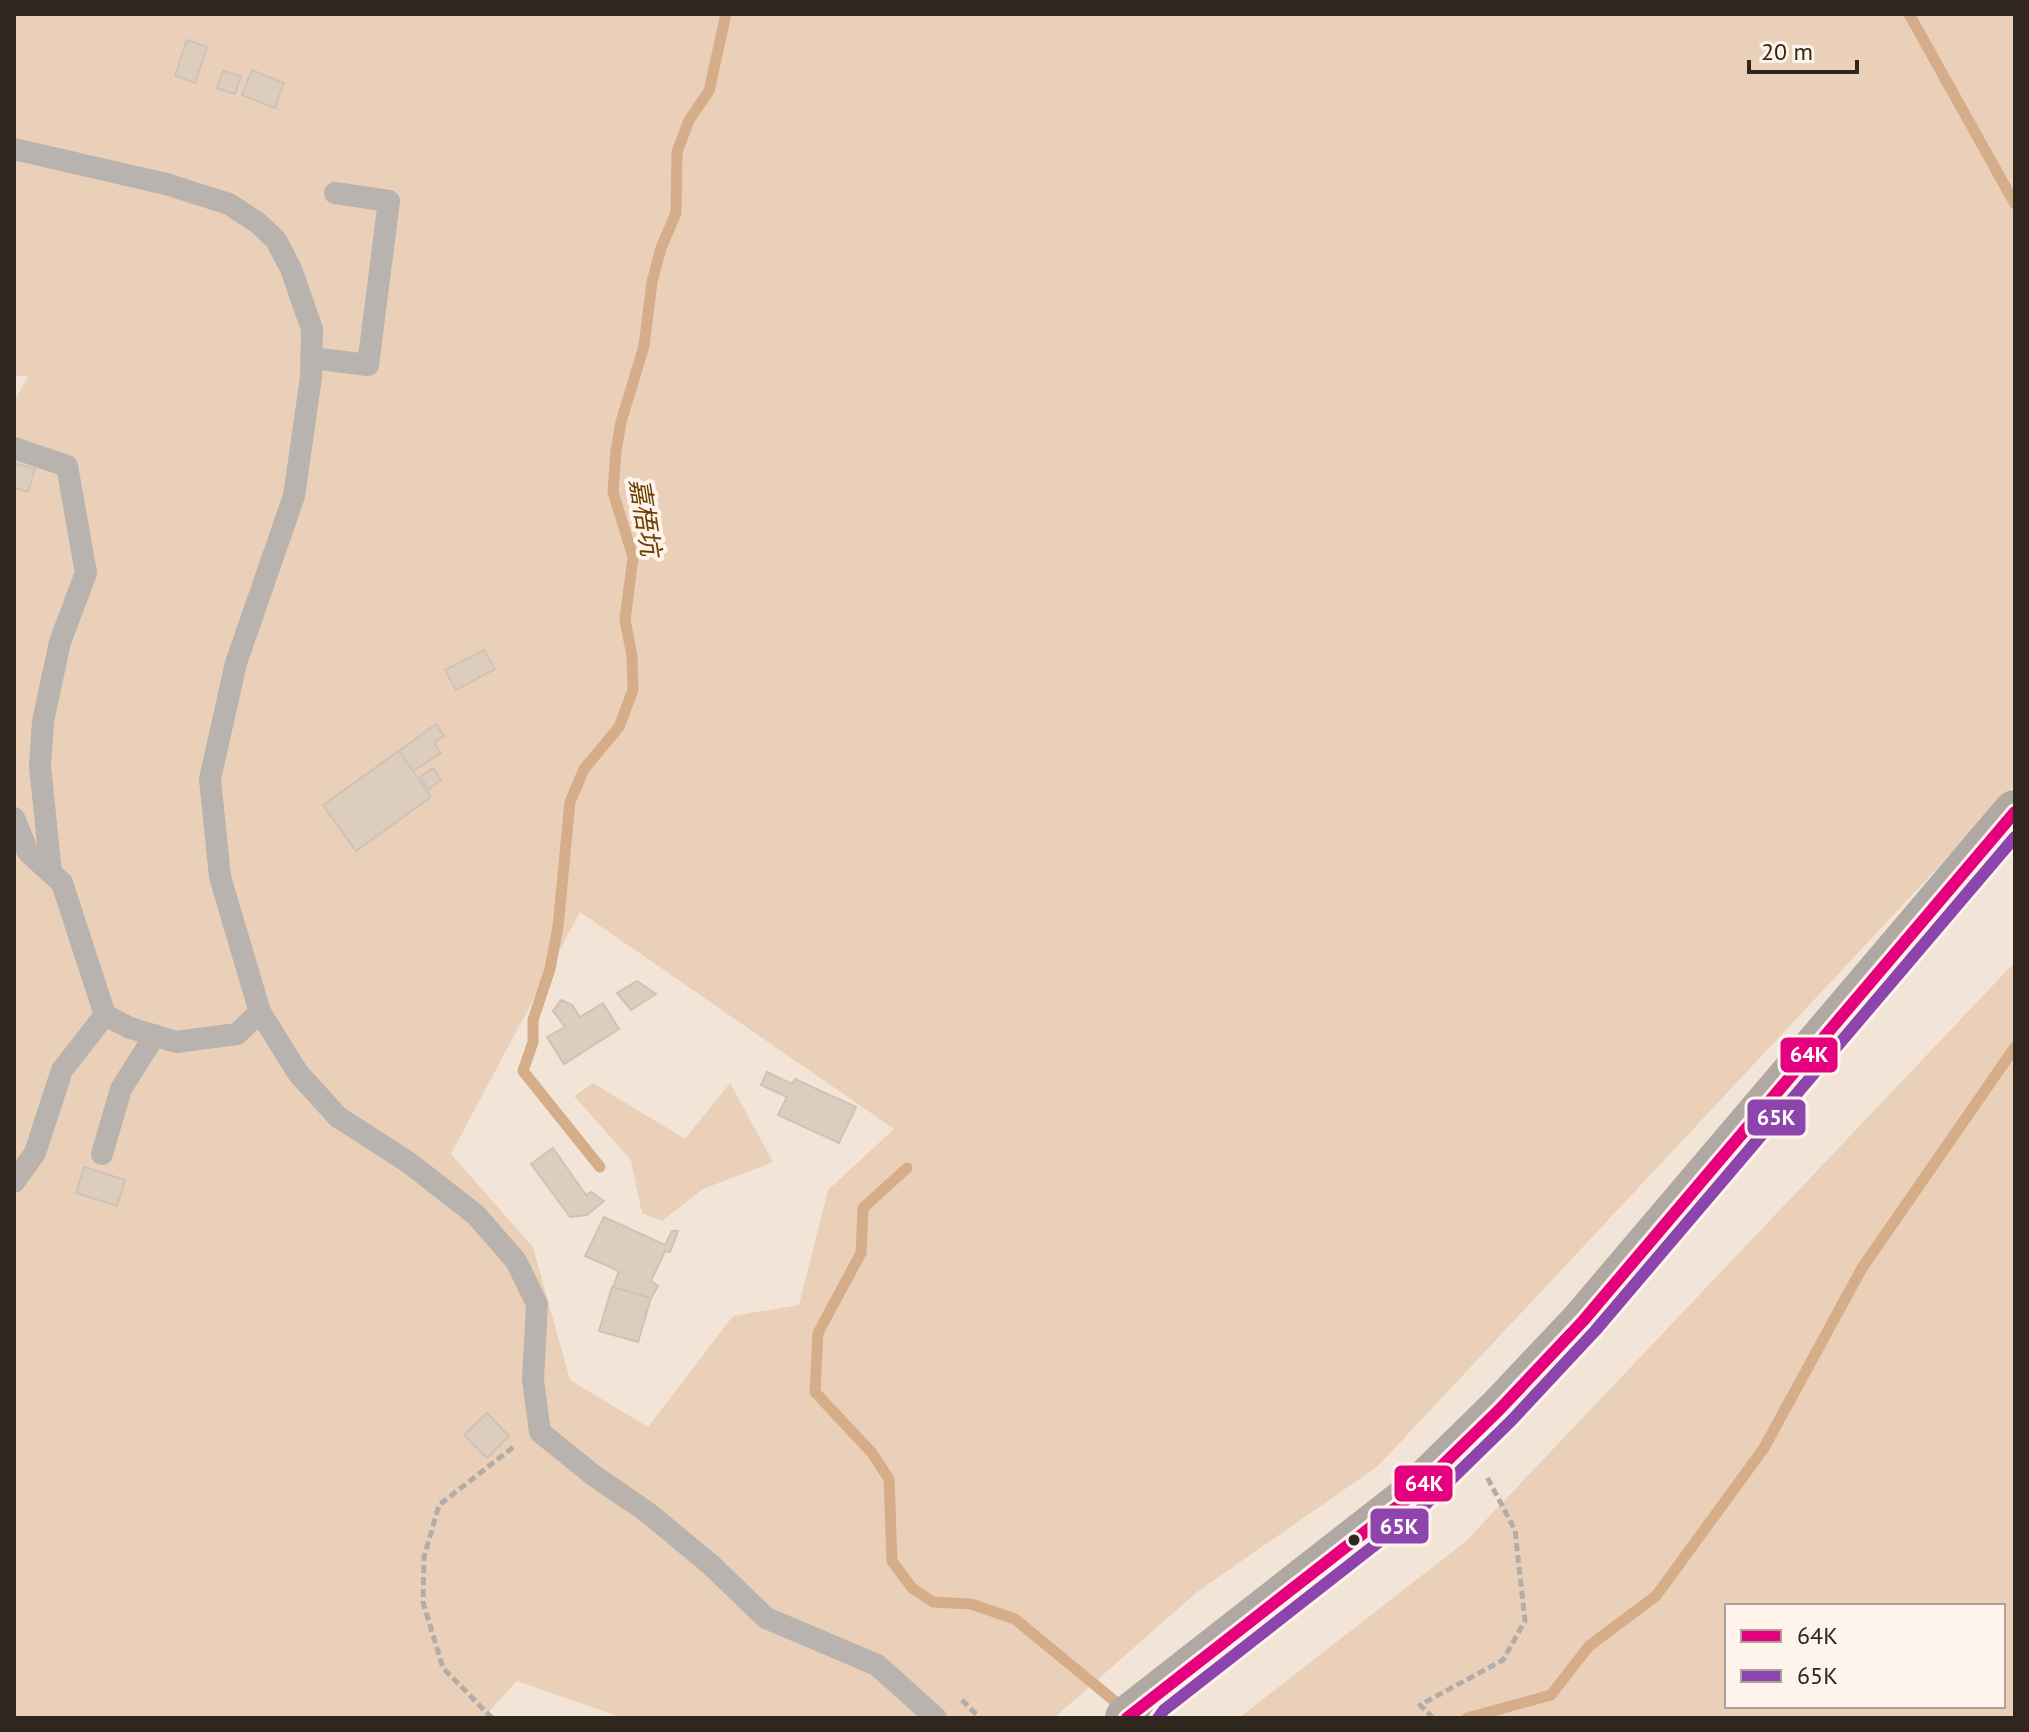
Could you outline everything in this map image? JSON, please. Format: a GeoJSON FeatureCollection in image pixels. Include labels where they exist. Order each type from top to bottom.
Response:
{"type":"FeatureCollection","features":[{"type":"Feature","properties":{"kind":"main road"},"geometry":{"type":"LineString","coordinates":[[1139,1712],[1411,1496],[1499,1410],[1583,1321],[2015,812]]}},
{"type":"Feature","properties":{"kind":"lane"},"geometry":{"type":"LineString","coordinates":[[14,149],[166,184],[229,204],[258,223],[276,240],[291,269],[312,329],[312,358],[294,496],[240,651],[210,779],[220,877],[260,1012],[298,1073],[338,1117],[408,1162],[476,1215],[516,1261],[537,1304],[533,1380],[540,1432],[593,1475],[647,1512],[710,1564],[766,1618],[877,1665],[936,1718]]}},
{"type":"Feature","properties":{"kind":"lane"},"geometry":{"type":"LineString","coordinates":[[312,358],[368,365],[389,201],[335,193]]}},
{"type":"Feature","properties":{"kind":"lane"},"geometry":{"type":"LineString","coordinates":[[14,448],[67,466],[86,573],[60,642],[43,721],[40,766],[51,873]]}},
{"type":"Feature","properties":{"kind":"lane"},"geometry":{"type":"LineString","coordinates":[[14,818],[28,852],[62,883],[105,1015],[130,1028],[176,1042],[237,1034],[260,1012]]}},
{"type":"Feature","properties":{"kind":"lane"},"geometry":{"type":"LineString","coordinates":[[14,1182],[35,1153],[62,1070],[105,1015]]}},
{"type":"Feature","properties":{"kind":"lane"},"geometry":{"type":"LineString","coordinates":[[102,1154],[121,1089],[155,1035]]}},
{"type":"Feature","properties":{"kind":"path"},"geometry":{"type":"LineString","coordinates":[[492,1718],[443,1668],[423,1602],[424,1557],[439,1505],[539,1427]]}},
{"type":"Feature","properties":{"kind":"path"},"geometry":{"type":"LineString","coordinates":[[1433,1718],[1420,1705],[1503,1660],[1525,1621],[1515,1530],[1484,1471]]}},
{"type":"Feature","properties":{"kind":"shaded area"},"geometry":{"type":"Polygon","coordinates":[[[14,14],[2015,14],[2015,785],[1378,1466],[1197,1592],[1054,1718],[623,1718],[517,1681],[483,1718],[14,1718],[14,402],[28,376],[14,376],[14,14]],[[580,912],[451,1154],[533,1247],[570,1380],[648,1427],[733,1316],[799,1305],[828,1190],[894,1129],[580,912]]]}},
{"type":"Feature","properties":{"kind":"shaded area"},"geometry":{"type":"Polygon","coordinates":[[[2015,962],[2015,1718],[1239,1718],[1465,1542],[2015,962]]]}},
{"type":"Feature","properties":{"kind":"shaded area"},"geometry":{"type":"Polygon","coordinates":[[[593,1083],[685,1139],[730,1083],[773,1162],[703,1189],[662,1221],[642,1213],[631,1160],[574,1096],[593,1083]]]}},
{"type":"Feature","properties":{"kind":"building"},"geometry":{"type":"Polygon","coordinates":[[[187,40],[207,47],[195,83],[175,76],[187,40]]]}},
{"type":"Feature","properties":{"kind":"building"},"geometry":{"type":"Polygon","coordinates":[[[252,70],[284,83],[275,108],[242,95],[252,70]]]}},
{"type":"Feature","properties":{"kind":"building"},"geometry":{"type":"Polygon","coordinates":[[[223,71],[241,76],[235,94],[217,88],[223,71]]]}},
{"type":"Feature","properties":{"kind":"building"},"geometry":{"type":"Polygon","coordinates":[[[14,463],[35,469],[28,492],[14,488],[14,463]]]}},
{"type":"Feature","properties":{"kind":"building"},"geometry":{"type":"Polygon","coordinates":[[[484,650],[495,669],[456,690],[445,670],[484,650]]]}},
{"type":"Feature","properties":{"kind":"building"},"geometry":{"type":"Polygon","coordinates":[[[436,724],[444,736],[434,743],[441,753],[413,771],[399,751],[436,724]]]}},
{"type":"Feature","properties":{"kind":"building"},"geometry":{"type":"Polygon","coordinates":[[[399,751],[431,797],[356,851],[323,805],[399,751]]]}},
{"type":"Feature","properties":{"kind":"building"},"geometry":{"type":"Polygon","coordinates":[[[433,768],[441,780],[429,789],[420,777],[433,768]]]}},
{"type":"Feature","properties":{"kind":"building"},"geometry":{"type":"Polygon","coordinates":[[[637,981],[656,994],[631,1010],[617,993],[637,981]]]}},
{"type":"Feature","properties":{"kind":"building"},"geometry":{"type":"Polygon","coordinates":[[[561,1000],[572,1005],[580,1017],[603,1003],[619,1029],[564,1064],[547,1037],[565,1027],[553,1011],[561,1000]]]}},
{"type":"Feature","properties":{"kind":"building"},"geometry":{"type":"Polygon","coordinates":[[[767,1072],[792,1084],[795,1079],[856,1107],[839,1143],[778,1115],[787,1097],[761,1085],[767,1072]]]}},
{"type":"Feature","properties":{"kind":"building"},"geometry":{"type":"Polygon","coordinates":[[[553,1148],[586,1195],[591,1192],[604,1201],[587,1215],[570,1217],[531,1164],[553,1148]]]}},
{"type":"Feature","properties":{"kind":"building"},"geometry":{"type":"Polygon","coordinates":[[[84,1167],[125,1180],[117,1206],[76,1193],[84,1167]]]}},
{"type":"Feature","properties":{"kind":"building"},"geometry":{"type":"Polygon","coordinates":[[[604,1217],[665,1245],[672,1231],[678,1231],[670,1252],[665,1251],[651,1281],[658,1286],[651,1298],[613,1287],[619,1271],[585,1256],[604,1217]]]}},
{"type":"Feature","properties":{"kind":"building"},"geometry":{"type":"Polygon","coordinates":[[[612,1287],[651,1298],[638,1342],[599,1331],[612,1287]]]}},
{"type":"Feature","properties":{"kind":"building"},"geometry":{"type":"Polygon","coordinates":[[[487,1413],[509,1436],[487,1458],[464,1435],[487,1413]]]}},
{"type":"Feature","properties":{"kind":"waterway","name":"嘉梧坑"},"geometry":{"type":"LineString","coordinates":[[600,1167],[523,1071],[533,1042],[533,1020],[550,969],[558,927],[570,802],[584,769],[619,727],[633,690],[632,656],[625,620],[633,557],[613,492],[616,451],[621,422],[644,346],[652,282],[661,248],[676,213],[677,152],[689,120],[709,91],[726,14]]}},
{"type":"Feature","properties":{"kind":"waterway"},"geometry":{"type":"LineString","coordinates":[[1909,14],[2015,204]]}},
{"type":"Feature","properties":{"kind":"waterway"},"geometry":{"type":"LineString","coordinates":[[1467,1718],[1551,1695],[1589,1646],[1656,1596],[1764,1448],[1862,1268],[2015,1047]]}},
{"type":"Feature","properties":{"kind":"waterway"},"geometry":{"type":"LineString","coordinates":[[907,1168],[863,1208],[861,1253],[818,1333],[815,1392],[872,1453],[889,1479],[892,1561],[912,1588],[933,1602],[971,1604],[1015,1619],[1123,1708]]}},
{"type":"Feature","properties":{"kind":"transit line","name":"64K"},"geometry":{"type":"LineString","coordinates":[[1127,1718],[1411,1496],[1499,1410],[1583,1321],[2015,812]]}},
{"type":"Feature","properties":{"kind":"transit line","name":"65K"},"geometry":{"type":"LineString","coordinates":[[1158,1718],[1164,1710],[1421,1509],[1511,1421],[1595,1331],[2015,837]]}}]}
